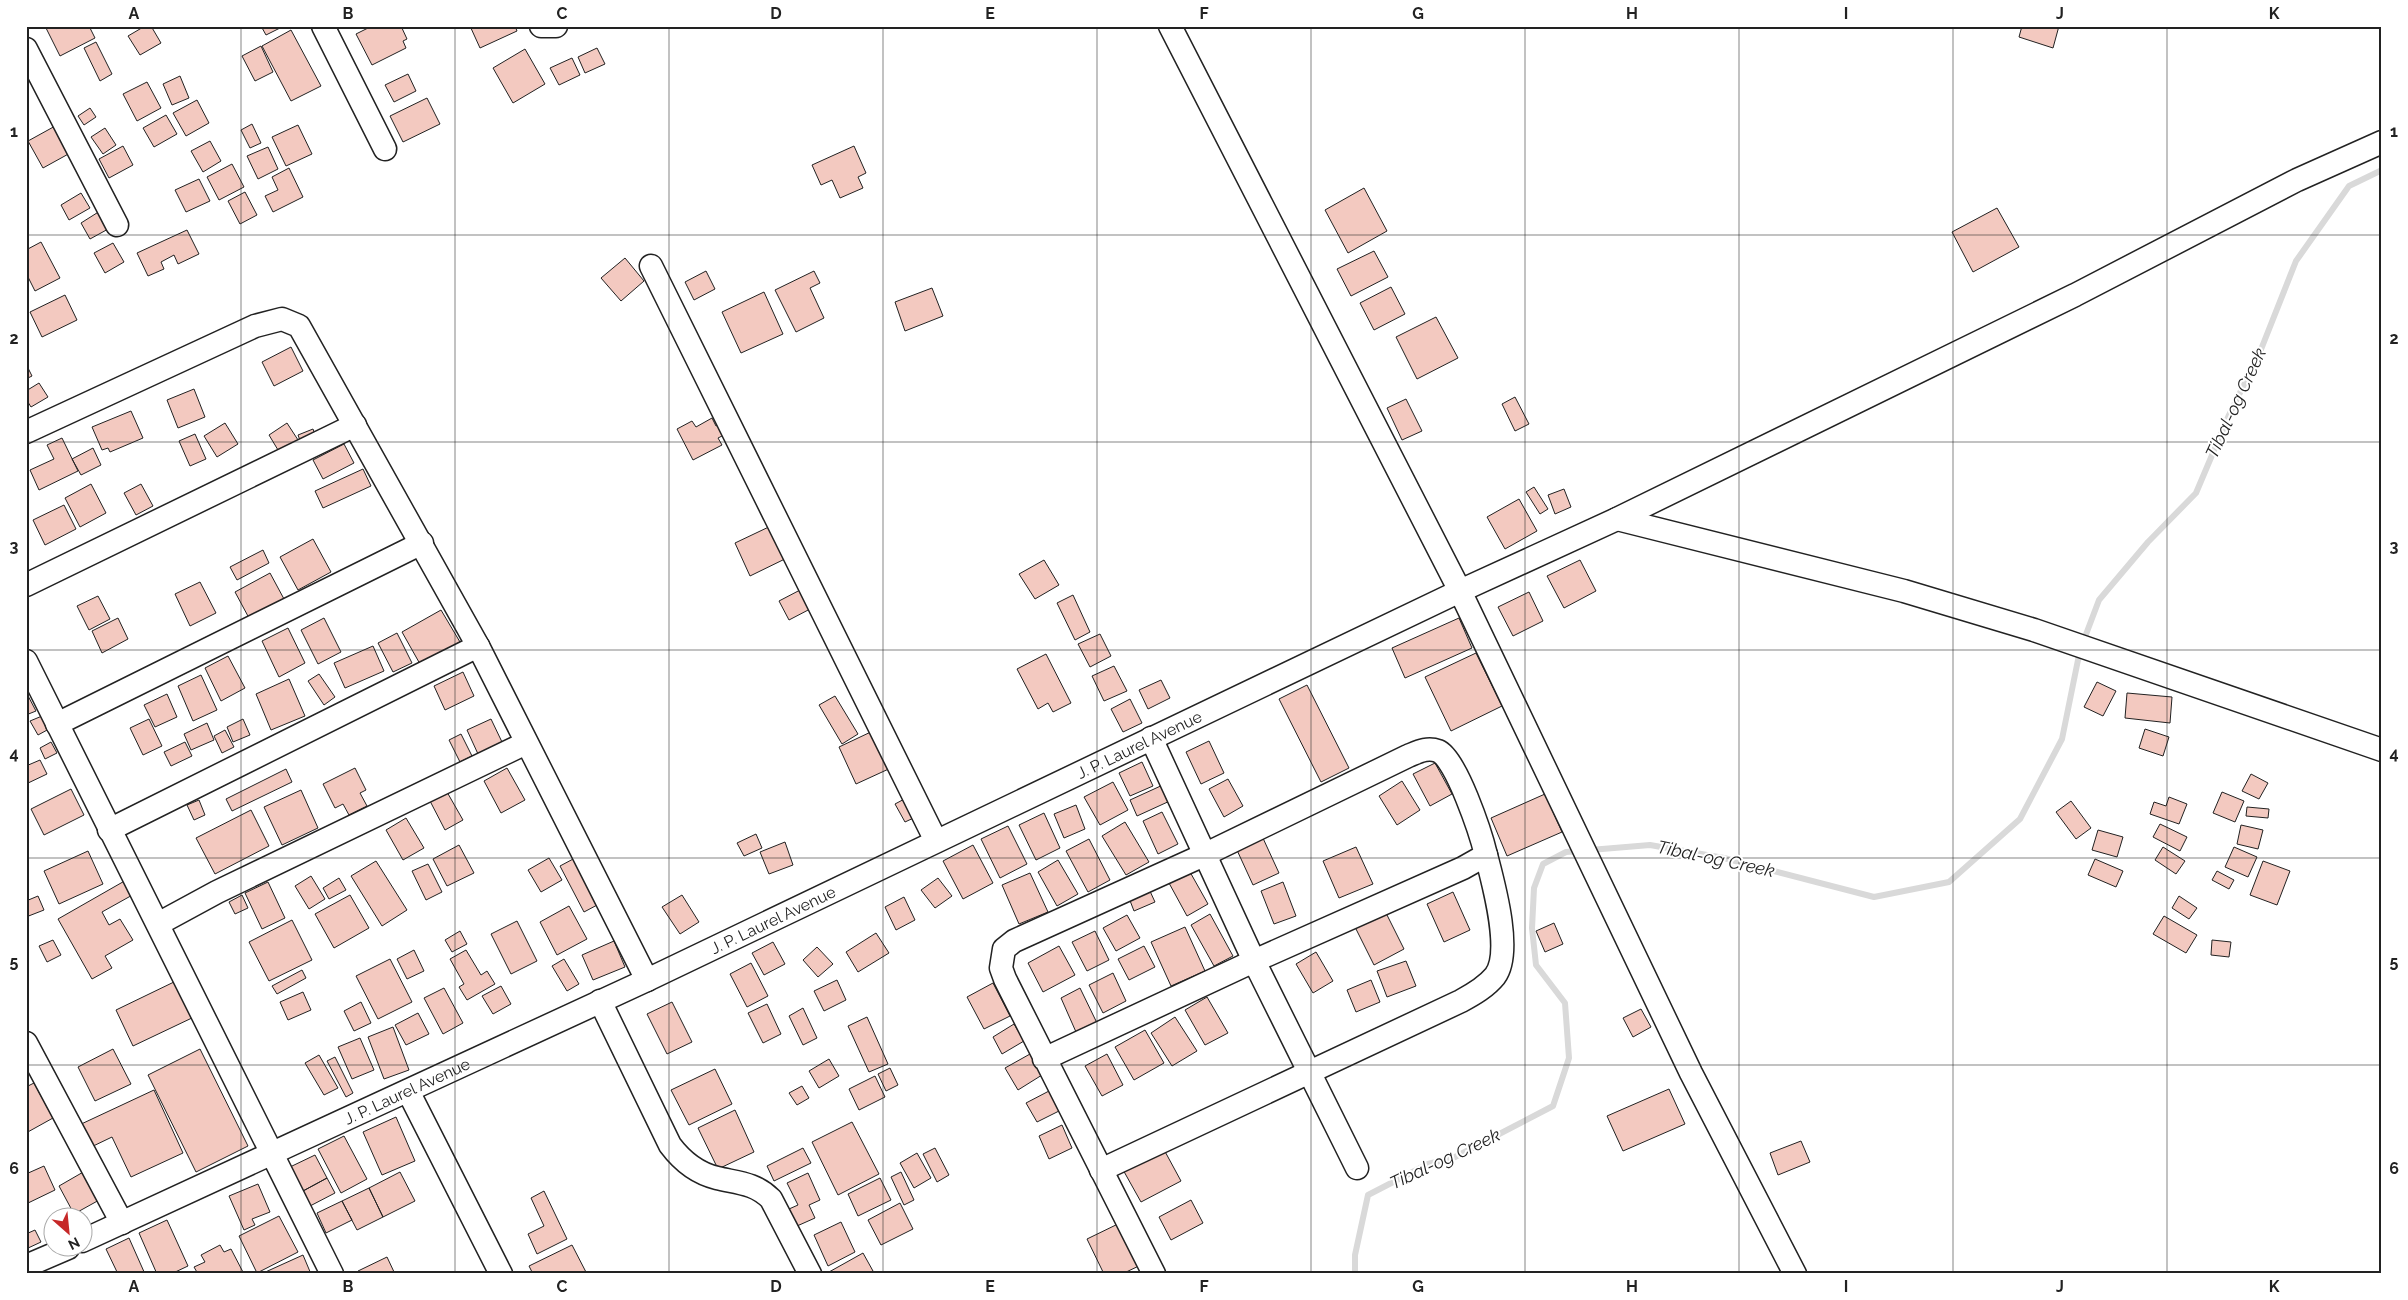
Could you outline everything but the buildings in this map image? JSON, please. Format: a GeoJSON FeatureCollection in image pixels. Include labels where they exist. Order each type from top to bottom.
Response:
{"type":"FeatureCollection","features":[{"type":"Feature","properties":{"kind":"street"},"geometry":{"type":"LineString","coordinates":[[323,26],[385,149]]}},
{"type":"Feature","properties":{"kind":"street"},"geometry":{"type":"LineString","coordinates":[[541,26],[556,26]]}},
{"type":"Feature","properties":{"kind":"street"},"geometry":{"type":"LineString","coordinates":[[1170,26],[1460,591],[1691,1073],[1794,1274]]}},
{"type":"Feature","properties":{"kind":"street"},"geometry":{"type":"LineString","coordinates":[[26,49],[117,225]]}},
{"type":"Feature","properties":{"kind":"street","name":"J. P. Laurel Avenue"},"geometry":{"type":"LineString","coordinates":[[92,1236],[647,980],[1150,738],[1617,519],[2066,300],[2297,180],[2382,142]]}},
{"type":"Feature","properties":{"kind":"street"},"geometry":{"type":"LineString","coordinates":[[651,266],[936,841]]}},
{"type":"Feature","properties":{"kind":"street"},"geometry":{"type":"LineString","coordinates":[[26,432],[255,326],[282,319],[299,326],[478,646],[647,980]]}},
{"type":"Feature","properties":{"kind":"street"},"geometry":{"type":"LineString","coordinates":[[26,585],[355,425]]}},
{"type":"Feature","properties":{"kind":"street"},"geometry":{"type":"LineString","coordinates":[[1617,519],[1904,591],[2034,630],[2382,750]]}},
{"type":"Feature","properties":{"kind":"street"},"geometry":{"type":"LineString","coordinates":[[57,724],[422,543]]}},
{"type":"Feature","properties":{"kind":"street"},"geometry":{"type":"LineString","coordinates":[[109,830],[478,646]]}},
{"type":"Feature","properties":{"kind":"street"},"geometry":{"type":"LineString","coordinates":[[26,661],[332,1274]]}},
{"type":"Feature","properties":{"kind":"street"},"geometry":{"type":"LineString","coordinates":[[1150,738],[1206,854],[1254,960],[1357,1168]]}},
{"type":"Feature","properties":{"kind":"street"},"geometry":{"type":"LineString","coordinates":[[158,924],[217,892],[526,743]]}},
{"type":"Feature","properties":{"kind":"street"},"geometry":{"type":"LineString","coordinates":[[1101,1170],[1461,1001],[1483,988],[1496,974],[1502,962],[1500,909],[1480,828],[1450,761],[1439,751],[1427,749],[1408,756],[1206,854],[1014,941],[1004,949],[1001,968],[1004,979],[1044,1059],[1154,1274]]}},
{"type":"Feature","properties":{"kind":"street"},"geometry":{"type":"LineString","coordinates":[[1044,1059],[1254,960],[1463,868],[1486,854]]}},
{"type":"Feature","properties":{"kind":"street"},"geometry":{"type":"LineString","coordinates":[[600,1001],[670,1145],[682,1160],[697,1170],[715,1178],[749,1184],[762,1190],[771,1199],[810,1274]]}},
{"type":"Feature","properties":{"kind":"street"},"geometry":{"type":"LineString","coordinates":[[26,1043],[122,1223]]}},
{"type":"Feature","properties":{"kind":"street"},"geometry":{"type":"LineString","coordinates":[[408,1091],[501,1274]]}},
{"type":"Feature","properties":{"kind":"street"},"geometry":{"type":"LineString","coordinates":[[26,1266],[45,1258]]}},
{"type":"Feature","properties":{"kind":"waterway","name":"Tibal-og Creek"},"geometry":{"type":"LineString","coordinates":[[2085,637],[2099,600],[2148,542],[2196,493],[2229,415],[2260,352],[2296,261],[2349,186],[2382,170]]}},
{"type":"Feature","properties":{"kind":"waterway","name":"Tibal-og Creek"},"geometry":{"type":"LineString","coordinates":[[1590,850],[1650,845],[1724,858],[1874,897],[1949,882],[2020,819],[2062,739],[2079,655]]}},
{"type":"Feature","properties":{"kind":"waterway","name":"Tibal-og Creek"},"geometry":{"type":"LineString","coordinates":[[1355,1274],[1355,1255],[1368,1195],[1428,1164],[1455,1157],[1553,1106],[1569,1058],[1565,1003],[1536,965],[1532,928],[1534,888],[1543,864],[1566,852],[1580,851]]}}]}
